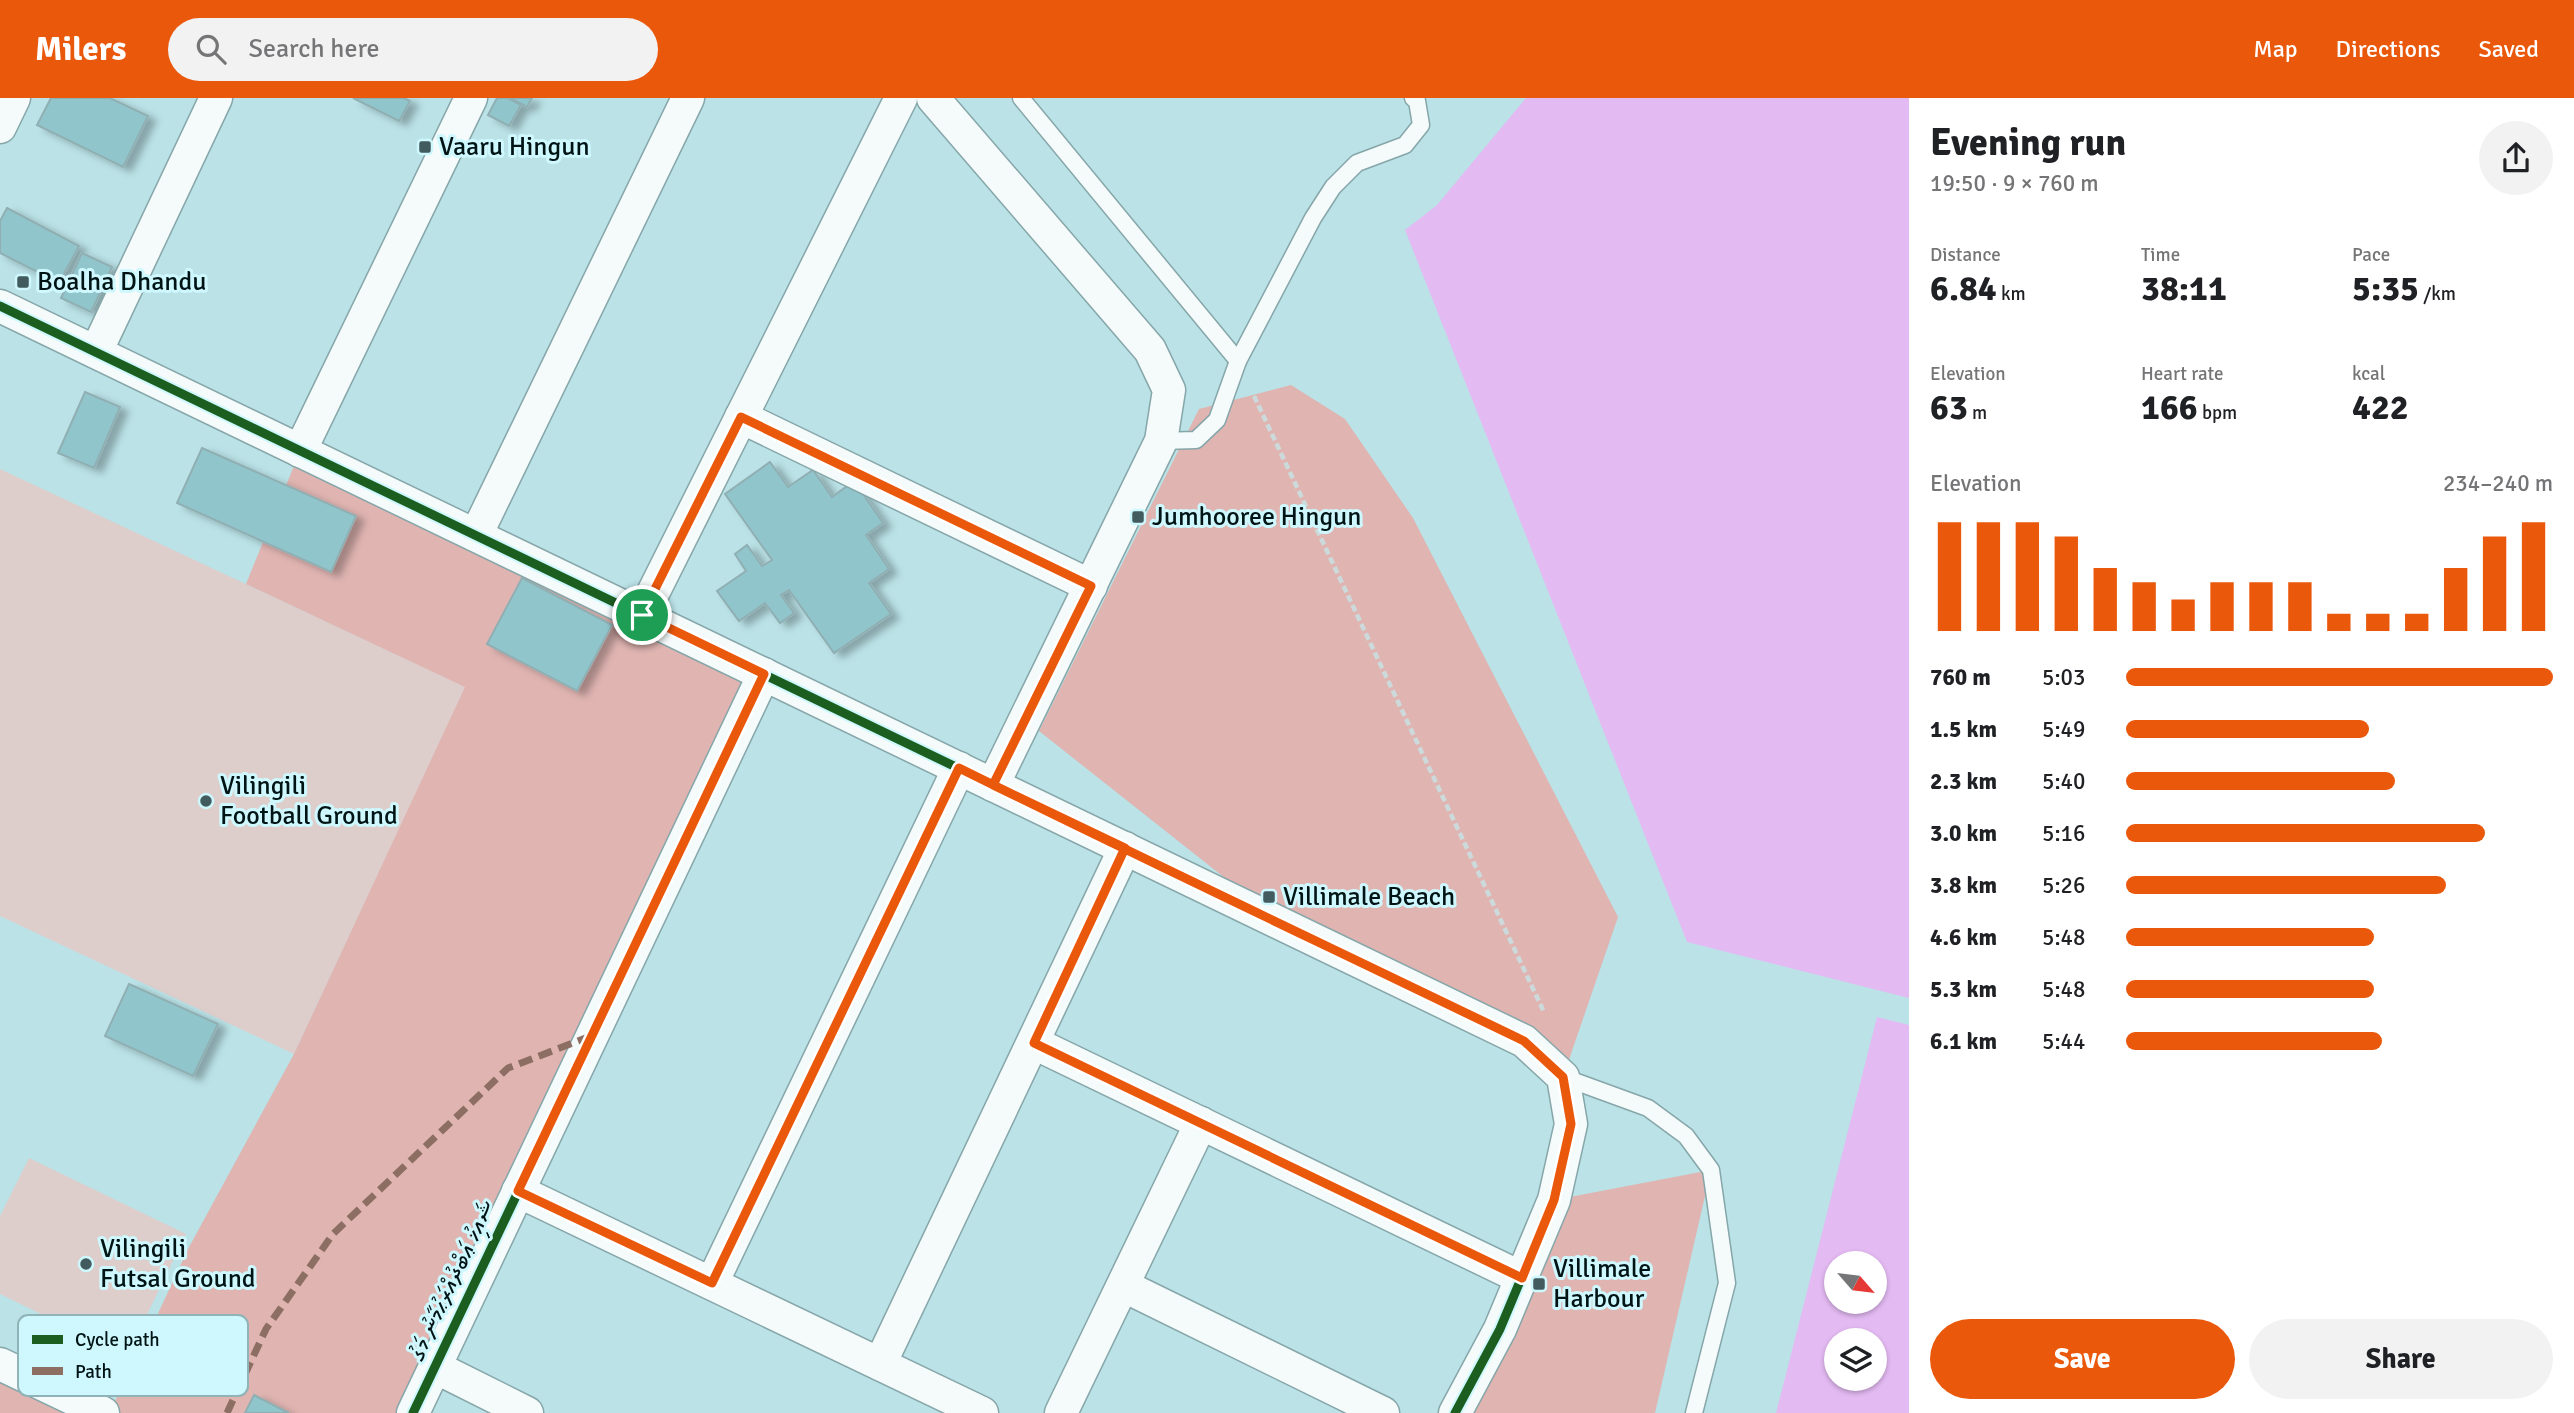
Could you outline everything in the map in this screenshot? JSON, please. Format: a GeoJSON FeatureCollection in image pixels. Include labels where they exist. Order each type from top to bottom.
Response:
{"type":"FeatureCollection","features":[{"type":"Feature","properties":{"kind":"street"},"geometry":{"type":"LineString","coordinates":[[0,127],[14,98]]}},
{"type":"Feature","properties":{"kind":"street"},"geometry":{"type":"LineString","coordinates":[[96,352],[216,98]]}},
{"type":"Feature","properties":{"kind":"street"},"geometry":{"type":"LineString","coordinates":[[300,451],[471,98]]}},
{"type":"Feature","properties":{"kind":"street"},"geometry":{"type":"LineString","coordinates":[[476,535],[688,98]]}},
{"type":"Feature","properties":{"kind":"street"},"geometry":{"type":"LineString","coordinates":[[642,615],[901,98]]}},
{"type":"Feature","properties":{"kind":"street"},"geometry":{"type":"LineString","coordinates":[[933,98],[1150,350],[1169,390],[1161,442],[993,785]]}},
{"type":"Feature","properties":{"kind":"street"},"geometry":{"type":"LineString","coordinates":[[0,306],[1524,1041],[1563,1077],[1571,1124],[1554,1200],[1500,1329],[1455,1413]]}},
{"type":"Feature","properties":{"kind":"street"},"geometry":{"type":"LineString","coordinates":[[741,417],[1091,586]]}},
{"type":"Feature","properties":{"kind":"street","name":"ޝައިިޚު ޢަބްދުއްރަޙުމާނު މަގު"},"geometry":{"type":"LineString","coordinates":[[413,1413],[764,674]]}},
{"type":"Feature","properties":{"kind":"street"},"geometry":{"type":"LineString","coordinates":[[712,1283],[959,768]]}},
{"type":"Feature","properties":{"kind":"street"},"geometry":{"type":"LineString","coordinates":[[880,1364],[1125,848]]}},
{"type":"Feature","properties":{"kind":"street"},"geometry":{"type":"LineString","coordinates":[[1034,1043],[1522,1278]]}},
{"type":"Feature","properties":{"kind":"street"},"geometry":{"type":"LineString","coordinates":[[1062,1413],[1200,1123]]}},
{"type":"Feature","properties":{"kind":"street"},"geometry":{"type":"LineString","coordinates":[[518,1191],[880,1364],[939,1404],[982,1413]]}},
{"type":"Feature","properties":{"kind":"street"},"geometry":{"type":"LineString","coordinates":[[1124,1286],[1383,1413]]}},
{"type":"Feature","properties":{"kind":"street"},"geometry":{"type":"LineString","coordinates":[[0,1364],[18,1373]]}},
{"type":"Feature","properties":{"kind":"street"},"geometry":{"type":"LineString","coordinates":[[435,1367],[527,1413]]}},
{"type":"Feature","properties":{"kind":"street"},"geometry":{"type":"LineString","coordinates":[[67,1396],[103,1413]]}},
{"type":"Feature","properties":{"kind":"lane"},"geometry":{"type":"LineString","coordinates":[[1021,98],[1238,361]]}},
{"type":"Feature","properties":{"kind":"lane"},"geometry":{"type":"LineString","coordinates":[[1161,442],[1196,440],[1217,420],[1238,361],[1313,218],[1333,187],[1357,163],[1405,145],[1421,125],[1417,101],[1413,98]]}},
{"type":"Feature","properties":{"kind":"lane"},"geometry":{"type":"LineString","coordinates":[[1563,1077],[1648,1108],[1686,1136],[1711,1170],[1727,1283],[1695,1413]]}},
{"type":"Feature","properties":{"kind":"path"},"geometry":{"type":"LineString","coordinates":[[1238,361],[1545,1013]]}},
{"type":"Feature","properties":{"kind":"shaded area"},"geometry":{"type":"Polygon","coordinates":[[[1526,98],[1909,98],[1909,998],[1687,942],[1405,230],[1437,205],[1526,98]]]}},
{"type":"Feature","properties":{"kind":"shaded area"},"geometry":{"type":"Polygon","coordinates":[[[1291,385],[1345,419],[1413,518],[1618,917],[1563,1077],[1249,897],[1039,731],[1199,409],[1291,385]]]}},
{"type":"Feature","properties":{"kind":"shaded area"},"geometry":{"type":"Polygon","coordinates":[[[300,451],[764,674],[413,1413],[108,1413],[118,1396],[248,1396],[248,1315],[157,1315],[188,1249],[294,1054],[465,687],[246,584],[300,451]]]}},
{"type":"Feature","properties":{"kind":"shaded area","name":"Vilingili Football Ground"},"geometry":{"type":"Polygon","coordinates":[[[0,469],[466,687],[294,1054],[0,916],[0,469]]]}},
{"type":"Feature","properties":{"kind":"shaded area"},"geometry":{"type":"Polygon","coordinates":[[[1877,1017],[1909,1025],[1909,1413],[1776,1413],[1877,1017]]]}},
{"type":"Feature","properties":{"kind":"shaded area","name":"Vilingili Futsal Ground"},"geometry":{"type":"Polygon","coordinates":[[[29,1158],[186,1234],[147,1315],[43,1315],[0,1294],[0,1216],[29,1158]]]}},
{"type":"Feature","properties":{"kind":"shaded area"},"geometry":{"type":"Polygon","coordinates":[[[1711,1170],[1655,1413],[1455,1413],[1554,1200],[1711,1170]]]}},
{"type":"Feature","properties":{"kind":"shaded area"},"geometry":{"type":"Polygon","coordinates":[[[0,1364],[18,1373],[18,1396],[67,1396],[103,1413],[0,1413],[0,1364]]]}},
{"type":"Feature","properties":{"kind":"building"},"geometry":{"type":"Polygon","coordinates":[[[51,98],[110,98],[148,116],[123,167],[37,125],[51,98]]]}},
{"type":"Feature","properties":{"kind":"building"},"geometry":{"type":"Polygon","coordinates":[[[353,98],[404,98],[410,101],[399,121],[353,98]]]}},
{"type":"Feature","properties":{"kind":"building"},"geometry":{"type":"Polygon","coordinates":[[[497,98],[508,98],[521,105],[509,126],[488,115],[497,98]]]}},
{"type":"Feature","properties":{"kind":"building"},"geometry":{"type":"Polygon","coordinates":[[[510,98],[532,98],[527,107],[510,98]]]}},
{"type":"Feature","properties":{"kind":"building"},"geometry":{"type":"Polygon","coordinates":[[[7,208],[79,246],[59,283],[0,253],[0,221],[7,208]]]}},
{"type":"Feature","properties":{"kind":"building"},"geometry":{"type":"Polygon","coordinates":[[[82,253],[112,267],[91,312],[61,298],[82,253]]]}},
{"type":"Feature","properties":{"kind":"building"},"geometry":{"type":"Polygon","coordinates":[[[85,392],[120,407],[94,468],[58,453],[85,392]]]}},
{"type":"Feature","properties":{"kind":"building"},"geometry":{"type":"Polygon","coordinates":[[[202,448],[356,516],[331,572],[177,503],[202,448]]]}},
{"type":"Feature","properties":{"kind":"building"},"geometry":{"type":"Polygon","coordinates":[[[770,462],[788,487],[813,470],[832,497],[854,481],[883,523],[866,535],[889,569],[869,583],[891,614],[834,653],[789,590],[781,595],[794,613],[780,623],[765,603],[739,621],[717,591],[746,571],[735,554],[747,545],[762,566],[772,560],[725,494],[770,462]]]}},
{"type":"Feature","properties":{"kind":"building"},"geometry":{"type":"Polygon","coordinates":[[[522,578],[612,625],[577,691],[487,644],[522,578]]]}},
{"type":"Feature","properties":{"kind":"building"},"geometry":{"type":"Polygon","coordinates":[[[129,984],[218,1024],[193,1076],[105,1036],[129,984]]]}},
{"type":"Feature","properties":{"kind":"building"},"geometry":{"type":"Polygon","coordinates":[[[254,1395],[289,1413],[245,1413],[254,1395]]]}},
{"type":"Feature","properties":{"kind":"marked path"},"geometry":{"type":"LineString","coordinates":[[248,1368],[266,1329],[333,1234],[508,1068],[591,1036]]}},
{"type":"Feature","properties":{"kind":"marked path"},"geometry":{"type":"LineString","coordinates":[[227,1413],[235,1396]]}},
{"type":"Feature","properties":{"kind":"cycle path"},"geometry":{"type":"LineString","coordinates":[[0,306],[1524,1041],[1563,1077],[1571,1124],[1554,1200],[1500,1329],[1455,1413]]}},
{"type":"Feature","properties":{"kind":"cycle path"},"geometry":{"type":"LineString","coordinates":[[413,1413],[764,674]]}},
{"type":"Feature","properties":{"kind":"place","name":"Vaaru Hingun"},"geometry":{"type":"Point","coordinates":[425,147]}},
{"type":"Feature","properties":{"kind":"place","name":"Boalha Dhandu"},"geometry":{"type":"Point","coordinates":[23,282]}},
{"type":"Feature","properties":{"kind":"place","name":"Jumhooree Hingun"},"geometry":{"type":"Point","coordinates":[1138,517]}},
{"type":"Feature","properties":{"kind":"place","name":"Vilingili Football Ground"},"geometry":{"type":"Point","coordinates":[206,801]}},
{"type":"Feature","properties":{"kind":"place","name":"Villimale Beach"},"geometry":{"type":"Point","coordinates":[1269,897]}},
{"type":"Feature","properties":{"kind":"place","name":"Vilingili Futsal Ground"},"geometry":{"type":"Point","coordinates":[86,1264]}},
{"type":"Feature","properties":{"kind":"place","name":"Villimale Harbour"},"geometry":{"type":"Point","coordinates":[1539,1284]}},
{"type":"Feature","properties":{"kind":"route"},"geometry":{"type":"LineString","coordinates":[[642,615],[741,417],[1091,586],[993,785],[1125,848],[1034,1043],[1522,1278],[1554,1200],[1571,1124],[1563,1077],[1524,1041],[1125,848],[1059,817],[993,785],[959,768],[712,1283],[518,1191],[764,674],[642,615]]}}]}
